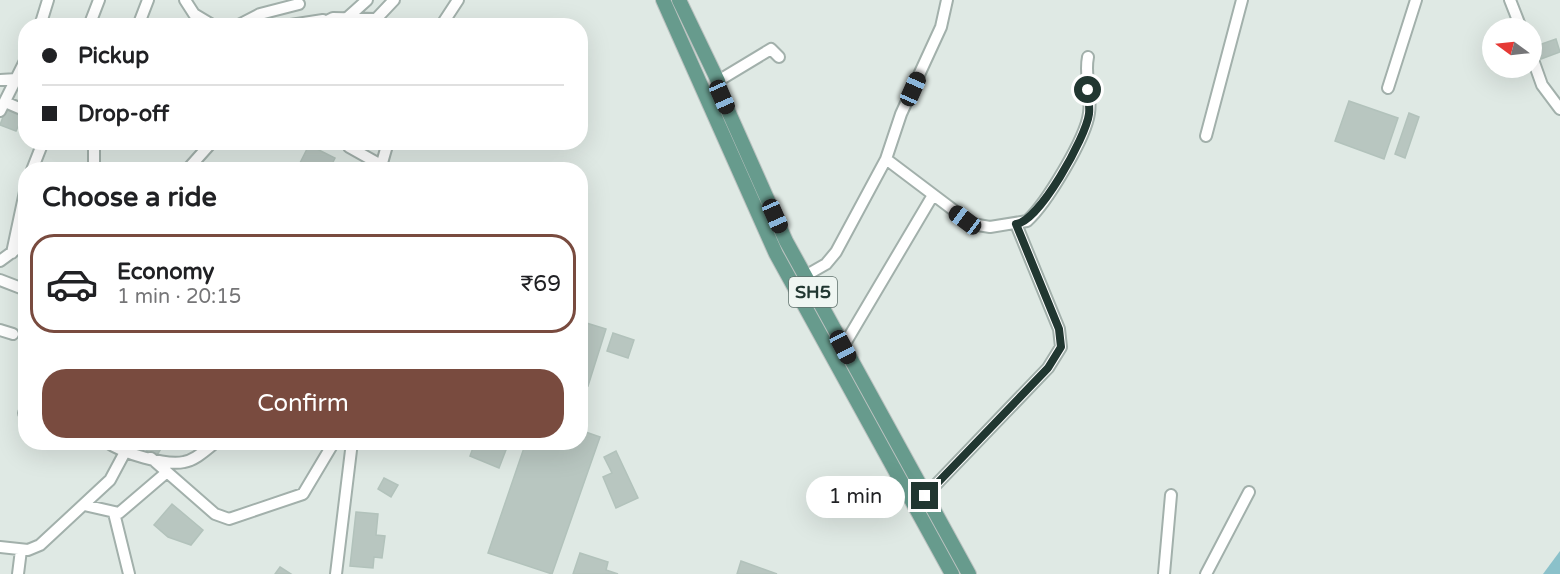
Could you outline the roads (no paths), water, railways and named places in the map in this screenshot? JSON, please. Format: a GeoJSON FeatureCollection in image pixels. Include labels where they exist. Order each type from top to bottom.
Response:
{"type":"FeatureCollection","features":[{"type":"Feature","properties":{"kind":"main road","name":"SH5"},"geometry":{"type":"LineString","coordinates":[[663,0],[776,254],[950,570]]}},
{"type":"Feature","properties":{"kind":"main road","name":"SH5"},"geometry":{"type":"LineString","coordinates":[[680,0],[718,81],[722,97],[783,236],[969,574]]}},
{"type":"Feature","properties":{"kind":"main road"},"geometry":{"type":"LineString","coordinates":[[950,570],[960,558]]}},
{"type":"Feature","properties":{"kind":"street"},"geometry":{"type":"LineString","coordinates":[[42,18],[48,0]]}},
{"type":"Feature","properties":{"kind":"street"},"geometry":{"type":"LineString","coordinates":[[92,18],[99,0]]}},
{"type":"Feature","properties":{"kind":"street"},"geometry":{"type":"LineString","coordinates":[[141,18],[148,0]]}},
{"type":"Feature","properties":{"kind":"street"},"geometry":{"type":"LineString","coordinates":[[185,0],[194,14],[201,18]]}},
{"type":"Feature","properties":{"kind":"street"},"geometry":{"type":"LineString","coordinates":[[347,18],[367,0]]}},
{"type":"Feature","properties":{"kind":"street"},"geometry":{"type":"LineString","coordinates":[[377,18],[394,0]]}},
{"type":"Feature","properties":{"kind":"street"},"geometry":{"type":"LineString","coordinates":[[446,18],[458,0]]}},
{"type":"Feature","properties":{"kind":"street"},"geometry":{"type":"LineString","coordinates":[[805,276],[826,264],[837,252],[886,159],[901,114],[941,27],[947,0]]}},
{"type":"Feature","properties":{"kind":"street"},"geometry":{"type":"LineString","coordinates":[[1206,136],[1242,0]]}},
{"type":"Feature","properties":{"kind":"street"},"geometry":{"type":"LineString","coordinates":[[1388,88],[1416,0]]}},
{"type":"Feature","properties":{"kind":"street"},"geometry":{"type":"LineString","coordinates":[[1510,0],[1517,18]]}},
{"type":"Feature","properties":{"kind":"street"},"geometry":{"type":"LineString","coordinates":[[291,18],[300,2]]}},
{"type":"Feature","properties":{"kind":"street"},"geometry":{"type":"LineString","coordinates":[[250,18],[300,2]]}},
{"type":"Feature","properties":{"kind":"street"},"geometry":{"type":"LineString","coordinates":[[718,81],[771,50],[779,57]]}},
{"type":"Feature","properties":{"kind":"street"},"geometry":{"type":"LineString","coordinates":[[886,159],[972,224],[990,227],[1027,221],[1038,209],[1073,153],[1087,123],[1088,57]]}},
{"type":"Feature","properties":{"kind":"street"},"geometry":{"type":"LineString","coordinates":[[18,75],[2,106],[18,109]]}},
{"type":"Feature","properties":{"kind":"street"},"geometry":{"type":"LineString","coordinates":[[1540,78],[1545,90],[1560,109]]}},
{"type":"Feature","properties":{"kind":"street"},"geometry":{"type":"LineString","coordinates":[[0,80],[16,79]]}},
{"type":"Feature","properties":{"kind":"street"},"geometry":{"type":"LineString","coordinates":[[194,162],[205,150]]}},
{"type":"Feature","properties":{"kind":"street"},"geometry":{"type":"LineString","coordinates":[[356,150],[373,162]]}},
{"type":"Feature","properties":{"kind":"street"},"geometry":{"type":"LineString","coordinates":[[843,347],[933,195]]}},
{"type":"Feature","properties":{"kind":"street"},"geometry":{"type":"LineString","coordinates":[[925,496],[1048,368],[1061,347],[1059,329],[1016,224]]}},
{"type":"Feature","properties":{"kind":"street"},"geometry":{"type":"LineString","coordinates":[[12,253],[18,225]]}},
{"type":"Feature","properties":{"kind":"street"},"geometry":{"type":"LineString","coordinates":[[0,261],[18,248]]}},
{"type":"Feature","properties":{"kind":"street"},"geometry":{"type":"LineString","coordinates":[[0,280],[18,287]]}},
{"type":"Feature","properties":{"kind":"street"},"geometry":{"type":"LineString","coordinates":[[0,330],[13,334]]}},
{"type":"Feature","properties":{"kind":"street"},"geometry":{"type":"LineString","coordinates":[[121,450],[151,458],[186,462],[204,450]]}},
{"type":"Feature","properties":{"kind":"street"},"geometry":{"type":"LineString","coordinates":[[151,458],[214,514],[222,518],[237,518],[303,494],[329,450]]}},
{"type":"Feature","properties":{"kind":"street"},"geometry":{"type":"LineString","coordinates":[[336,574],[348,450]]}},
{"type":"Feature","properties":{"kind":"street"},"geometry":{"type":"LineString","coordinates":[[0,547],[21,550],[40,545],[113,476],[125,452]]}},
{"type":"Feature","properties":{"kind":"street"},"geometry":{"type":"LineString","coordinates":[[84,505],[114,513],[125,510],[167,472]]}},
{"type":"Feature","properties":{"kind":"street"},"geometry":{"type":"LineString","coordinates":[[1206,574],[1249,492]]}},
{"type":"Feature","properties":{"kind":"street"},"geometry":{"type":"LineString","coordinates":[[1164,574],[1171,495]]}},
{"type":"Feature","properties":{"kind":"street"},"geometry":{"type":"LineString","coordinates":[[114,513],[129,574]]}},
{"type":"Feature","properties":{"kind":"street"},"geometry":{"type":"LineString","coordinates":[[18,574],[21,550]]}},
{"type":"Feature","properties":{"kind":"water"},"geometry":{"type":"Polygon","coordinates":[[[1560,551],[1560,574],[1543,574],[1560,551]]]}}]}
